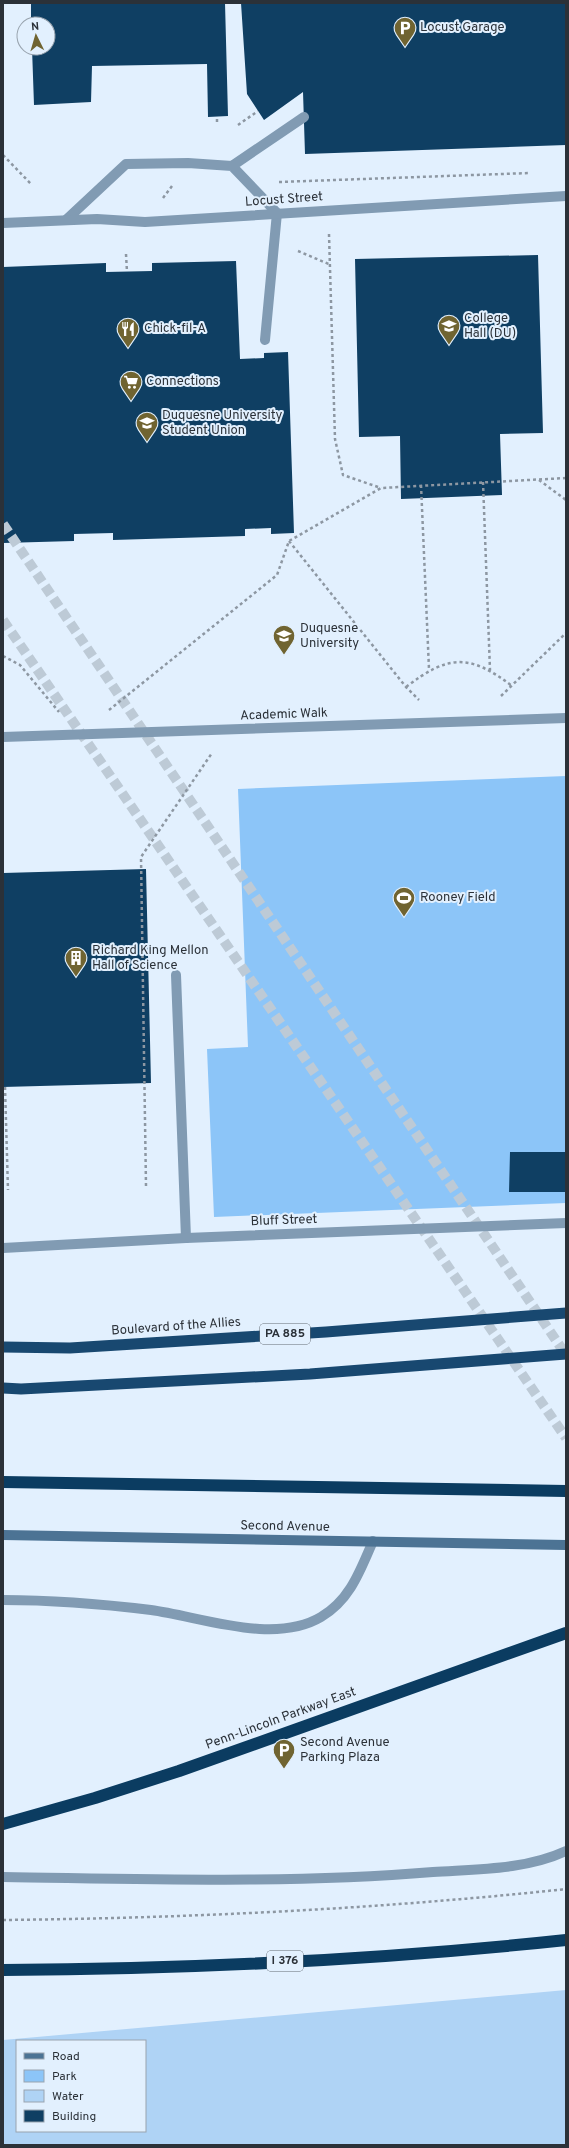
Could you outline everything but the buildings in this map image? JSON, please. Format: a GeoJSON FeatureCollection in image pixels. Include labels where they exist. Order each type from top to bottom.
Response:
{"type":"FeatureCollection","features":[{"type":"Feature","properties":{"kind":"highway","name":"Boulevard of the Allies"},"geometry":{"type":"LineString","coordinates":[[3,1347],[70,1348],[326,1332],[566,1313]]}},
{"type":"Feature","properties":{"kind":"highway"},"geometry":{"type":"LineString","coordinates":[[3,1388],[21,1389],[310,1374],[566,1354]]}},
{"type":"Feature","properties":{"kind":"highway"},"geometry":{"type":"LineString","coordinates":[[3,1482],[566,1491]]}},
{"type":"Feature","properties":{"kind":"highway","name":"Penn-Lincoln Parkway East"},"geometry":{"type":"LineString","coordinates":[[3,1824],[95,1798],[179,1771],[566,1633]]}},
{"type":"Feature","properties":{"kind":"highway","name":"I 376"},"geometry":{"type":"LineString","coordinates":[[3,1970],[233,1964],[373,1956],[566,1940]]}},
{"type":"Feature","properties":{"kind":"main road","name":"Second Avenue"},"geometry":{"type":"LineString","coordinates":[[3,1535],[566,1545]]}},
{"type":"Feature","properties":{"kind":"street"},"geometry":{"type":"LineString","coordinates":[[66,220],[126,164],[232,166],[304,117]]}},
{"type":"Feature","properties":{"kind":"street"},"geometry":{"type":"LineString","coordinates":[[232,166],[277,213],[265,340]]}},
{"type":"Feature","properties":{"kind":"street","name":"Locust Street"},"geometry":{"type":"LineString","coordinates":[[3,223],[97,219],[145,222],[566,196]]}},
{"type":"Feature","properties":{"kind":"street","name":"Academic Walk"},"geometry":{"type":"LineString","coordinates":[[3,737],[566,718]]}},
{"type":"Feature","properties":{"kind":"street"},"geometry":{"type":"LineString","coordinates":[[176,975],[186,1238]]}},
{"type":"Feature","properties":{"kind":"street","name":"Bluff Street"},"geometry":{"type":"LineString","coordinates":[[3,1248],[186,1238],[566,1223]]}},
{"type":"Feature","properties":{"kind":"street"},"geometry":{"type":"LineString","coordinates":[[3,1600],[44,1600],[100,1604],[154,1610],[259,1629],[280,1630],[320,1618],[337,1607],[350,1591],[373,1542]]}},
{"type":"Feature","properties":{"kind":"street"},"geometry":{"type":"LineString","coordinates":[[3,1877],[218,1881],[393,1876],[517,1866],[552,1857],[566,1851]]}},
{"type":"Feature","properties":{"kind":"path"},"geometry":{"type":"LineString","coordinates":[[238,126],[258,111]]}},
{"type":"Feature","properties":{"kind":"path"},"geometry":{"type":"LineString","coordinates":[[3,155],[31,184]]}},
{"type":"Feature","properties":{"kind":"path"},"geometry":{"type":"LineString","coordinates":[[278,182],[534,173]]}},
{"type":"Feature","properties":{"kind":"path"},"geometry":{"type":"LineString","coordinates":[[329,234],[335,439],[343,476],[381,488],[566,478]]}},
{"type":"Feature","properties":{"kind":"path"},"geometry":{"type":"LineString","coordinates":[[298,251],[331,265]]}},
{"type":"Feature","properties":{"kind":"path"},"geometry":{"type":"LineString","coordinates":[[126,254],[127,272]]}},
{"type":"Feature","properties":{"kind":"path"},"geometry":{"type":"LineString","coordinates":[[539,479],[566,500]]}},
{"type":"Feature","properties":{"kind":"path"},"geometry":{"type":"LineString","coordinates":[[483,482],[490,670]]}},
{"type":"Feature","properties":{"kind":"path"},"geometry":{"type":"LineString","coordinates":[[421,485],[429,669]]}},
{"type":"Feature","properties":{"kind":"path"},"geometry":{"type":"LineString","coordinates":[[3,656],[20,665],[78,734],[277,575],[289,541],[381,488]]}},
{"type":"Feature","properties":{"kind":"path"},"geometry":{"type":"LineString","coordinates":[[289,541],[406,687],[441,723]]}},
{"type":"Feature","properties":{"kind":"path"},"geometry":{"type":"LineString","coordinates":[[475,722],[566,633]]}},
{"type":"Feature","properties":{"kind":"path"},"geometry":{"type":"LineString","coordinates":[[406,687],[429,669],[457,660],[490,670],[512,686]]}},
{"type":"Feature","properties":{"kind":"path"},"geometry":{"type":"LineString","coordinates":[[146,1186],[141,857],[228,730]]}},
{"type":"Feature","properties":{"kind":"path"},"geometry":{"type":"LineString","coordinates":[[5,1087],[8,1190]]}},
{"type":"Feature","properties":{"kind":"path"},"geometry":{"type":"LineString","coordinates":[[3,1920],[215,1915],[370,1907],[566,1889]]}},
{"type":"Feature","properties":{"kind":"green space","name":"Rooney Field"},"geometry":{"type":"Polygon","coordinates":[[[566,776],[566,1203],[214,1217],[207,1049],[248,1047],[238,789],[566,776]]]}},
{"type":"Feature","properties":{"kind":"water"},"geometry":{"type":"Polygon","coordinates":[[[566,1990],[566,2145],[3,2145],[3,2040],[566,1990]]]}},
{"type":"Feature","properties":{"kind":"tunnel"},"geometry":{"type":"LineString","coordinates":[[3,524],[566,1355]]}},
{"type":"Feature","properties":{"kind":"tunnel"},"geometry":{"type":"LineString","coordinates":[[3,620],[566,1438]]}},
{"type":"Feature","properties":{"kind":"place","name":"Locust Garage"},"geometry":{"type":"Point","coordinates":[405,48]}},
{"type":"Feature","properties":{"kind":"place","name":"College Hall (DU)"},"geometry":{"type":"Point","coordinates":[449,346]}},
{"type":"Feature","properties":{"kind":"place","name":"Chick-fil-A"},"geometry":{"type":"Point","coordinates":[128,348]}},
{"type":"Feature","properties":{"kind":"place","name":"Connections"},"geometry":{"type":"Point","coordinates":[131,402]}},
{"type":"Feature","properties":{"kind":"place","name":"Duquesne University Student Union"},"geometry":{"type":"Point","coordinates":[147,442]}},
{"type":"Feature","properties":{"kind":"place","name":"Duquesne University"},"geometry":{"type":"Point","coordinates":[284,656]}},
{"type":"Feature","properties":{"kind":"place","name":"Rooney Field"},"geometry":{"type":"Point","coordinates":[404,918]}},
{"type":"Feature","properties":{"kind":"place","name":"Richard King Mellon Hall of Science"},"geometry":{"type":"Point","coordinates":[76,978]}},
{"type":"Feature","properties":{"kind":"place","name":"Second Avenue Parking Plaza"},"geometry":{"type":"Point","coordinates":[284,1770]}}]}
